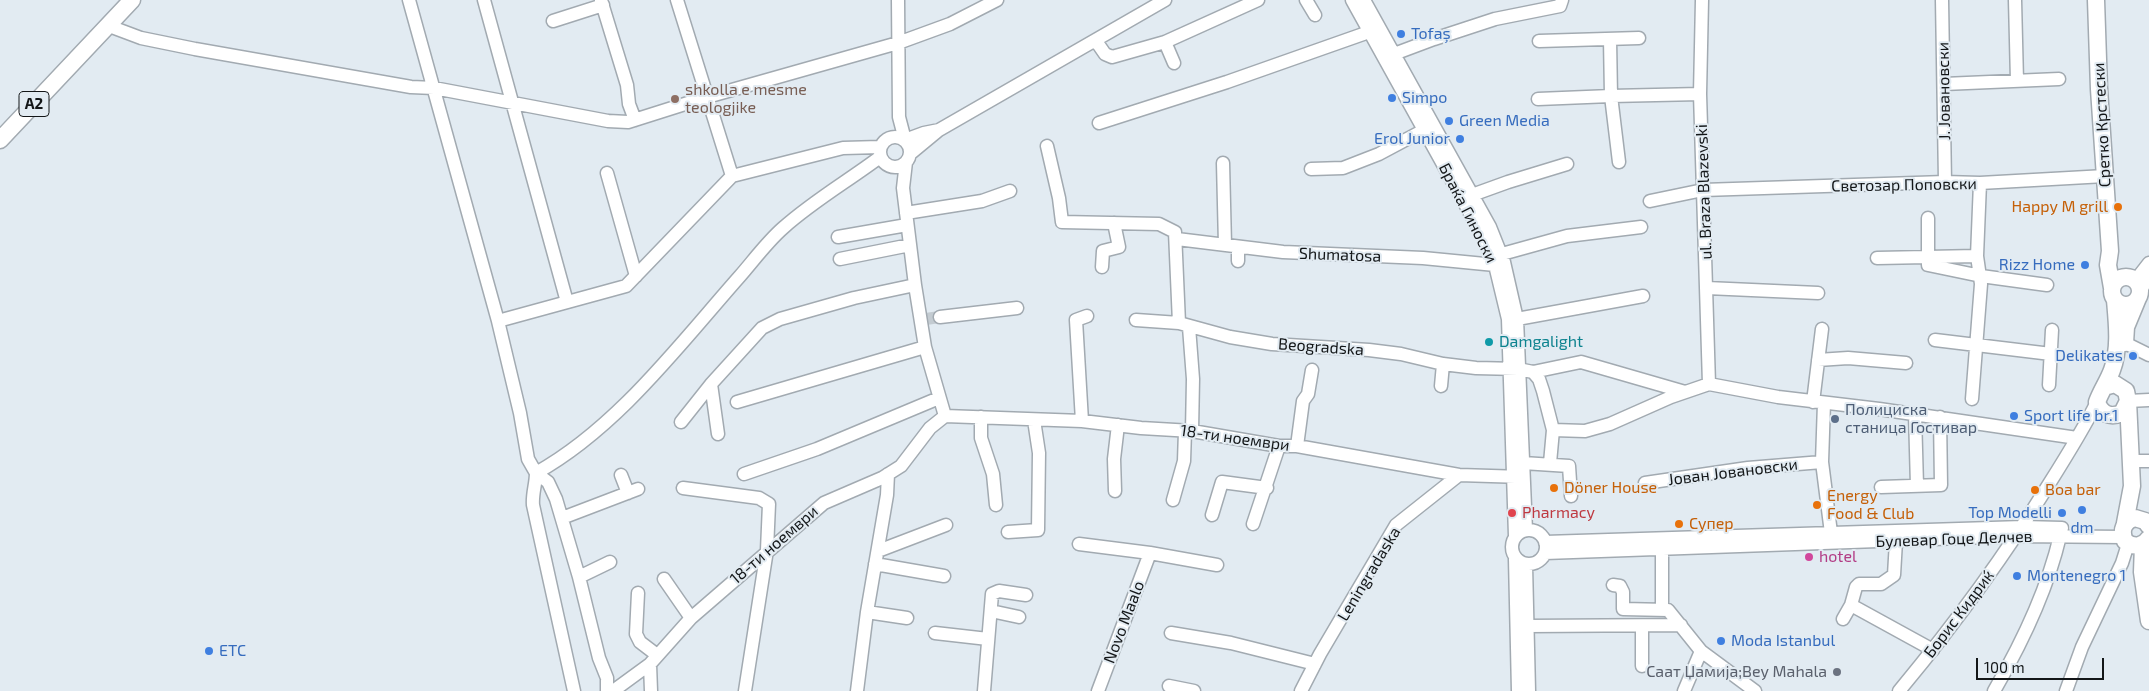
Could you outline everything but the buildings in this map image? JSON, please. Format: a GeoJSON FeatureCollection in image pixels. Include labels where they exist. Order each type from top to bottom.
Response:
{"type":"FeatureCollection","features":[{"type":"Feature","properties":{"kind":"main road","name":"A2"},"geometry":{"type":"LineString","coordinates":[[0,140],[132,0]]}},
{"type":"Feature","properties":{"kind":"main road","name":"Сретко Крстески"},"geometry":{"type":"LineString","coordinates":[[2096,0],[2099,89],[2110,251],[2108,265],[2130,287],[2112,370],[2104,387]]}},
{"type":"Feature","properties":{"kind":"main road"},"geometry":{"type":"LineString","coordinates":[[2130,287],[2122,375],[2128,398],[2132,537],[2142,572],[2149,621]]}},
{"type":"Feature","properties":{"kind":"main road"},"geometry":{"type":"LineString","coordinates":[[2115,384],[2122,387],[2128,398],[2126,409],[2122,413],[2104,410],[2104,387],[2115,384]]}},
{"type":"Feature","properties":{"kind":"main road"},"geometry":{"type":"LineString","coordinates":[[2104,410],[2129,430]]}},
{"type":"Feature","properties":{"kind":"main road"},"geometry":{"type":"LineString","coordinates":[[2132,486],[2147,523]]}},
{"type":"Feature","properties":{"kind":"main road"},"geometry":{"type":"LineString","coordinates":[[2132,537],[2135,518],[2147,523]]}},
{"type":"Feature","properties":{"kind":"street"},"geometry":{"type":"LineString","coordinates":[[409,0],[498,321],[528,459],[536,473],[548,482],[562,518],[599,658],[607,678],[607,691]]}},
{"type":"Feature","properties":{"kind":"street"},"geometry":{"type":"LineString","coordinates":[[484,0],[511,104],[567,302]]}},
{"type":"Feature","properties":{"kind":"street"},"geometry":{"type":"LineString","coordinates":[[677,0],[732,176]]}},
{"type":"Feature","properties":{"kind":"street"},"geometry":{"type":"LineString","coordinates":[[898,0],[899,117],[905,140],[910,149],[903,188],[915,285],[923,320],[925,347],[945,416]]}},
{"type":"Feature","properties":{"kind":"street"},"geometry":{"type":"LineString","coordinates":[[109,26],[141,38],[195,49],[411,86],[434,88],[608,121],[628,122],[707,97],[898,43],[950,24],[997,0]]}},
{"type":"Feature","properties":{"kind":"street"},"geometry":{"type":"LineString","coordinates":[[498,321],[626,286],[732,176],[843,148],[885,159],[897,167],[939,130],[1165,0]]}},
{"type":"Feature","properties":{"kind":"street"},"geometry":{"type":"LineString","coordinates":[[1096,41],[1105,54],[1112,57],[1165,42],[1258,0]]}},
{"type":"Feature","properties":{"kind":"street"},"geometry":{"type":"LineString","coordinates":[[1306,0],[1315,15]]}},
{"type":"Feature","properties":{"kind":"street","name":"Браќа Гиноски"},"geometry":{"type":"LineString","coordinates":[[1352,0],[1480,231],[1500,260],[1508,319],[1522,462],[1518,477]]}},
{"type":"Feature","properties":{"kind":"street","name":"Браќа Гиноски"},"geometry":{"type":"LineString","coordinates":[[1364,0],[1490,227],[1517,319],[1513,369],[1520,533],[1511,548],[1521,562],[1528,626],[1529,691]]}},
{"type":"Feature","properties":{"kind":"street"},"geometry":{"type":"LineString","coordinates":[[1394,54],[1495,19],[1560,6],[1562,0]]}},
{"type":"Feature","properties":{"kind":"street","name":"ul. Braza Blazevski"},"geometry":{"type":"LineString","coordinates":[[1702,0],[1700,94],[1709,384]]}},
{"type":"Feature","properties":{"kind":"street","name":"Ј. Јовановски"},"geometry":{"type":"LineString","coordinates":[[1942,0],[1945,182]]}},
{"type":"Feature","properties":{"kind":"street"},"geometry":{"type":"LineString","coordinates":[[2015,0],[2017,81]]}},
{"type":"Feature","properties":{"kind":"street"},"geometry":{"type":"LineString","coordinates":[[553,20],[602,3],[627,85],[629,104],[635,120]]}},
{"type":"Feature","properties":{"kind":"street"},"geometry":{"type":"LineString","coordinates":[[1099,123],[1227,82],[1369,32]]}},
{"type":"Feature","properties":{"kind":"street"},"geometry":{"type":"LineString","coordinates":[[1539,41],[1639,38]]}},
{"type":"Feature","properties":{"kind":"street"},"geometry":{"type":"LineString","coordinates":[[1610,39],[1611,96],[1619,162]]}},
{"type":"Feature","properties":{"kind":"street"},"geometry":{"type":"LineString","coordinates":[[1165,42],[1174,63]]}},
{"type":"Feature","properties":{"kind":"street"},"geometry":{"type":"LineString","coordinates":[[1944,84],[2059,79]]}},
{"type":"Feature","properties":{"kind":"street"},"geometry":{"type":"LineString","coordinates":[[1538,99],[1700,94]]}},
{"type":"Feature","properties":{"kind":"street"},"geometry":{"type":"LineString","coordinates":[[899,117],[891,137],[883,142],[885,159],[903,188]]}},
{"type":"Feature","properties":{"kind":"street"},"geometry":{"type":"LineString","coordinates":[[891,137],[905,140],[939,130]]}},
{"type":"Feature","properties":{"kind":"street"},"geometry":{"type":"LineString","coordinates":[[1311,169],[1343,168],[1379,154],[1424,130]]}},
{"type":"Feature","properties":{"kind":"street"},"geometry":{"type":"LineString","coordinates":[[1047,146],[1059,198],[1062,222],[1159,224],[1175,232],[1176,269],[1193,379],[1189,431],[1184,461],[1172,500]]}},
{"type":"Feature","properties":{"kind":"street"},"geometry":{"type":"LineString","coordinates":[[536,473],[558,461],[625,405],[782,229],[835,187],[885,159]]}},
{"type":"Feature","properties":{"kind":"street"},"geometry":{"type":"LineString","coordinates":[[1223,163],[1232,246],[1238,261]]}},
{"type":"Feature","properties":{"kind":"street"},"geometry":{"type":"LineString","coordinates":[[1472,195],[1567,164]]}},
{"type":"Feature","properties":{"kind":"street"},"geometry":{"type":"LineString","coordinates":[[607,173],[636,276]]}},
{"type":"Feature","properties":{"kind":"street","name":"Светозар Поповски"},"geometry":{"type":"LineString","coordinates":[[1650,201],[1703,190],[1945,182],[1980,183],[2105,176]]}},
{"type":"Feature","properties":{"kind":"street"},"geometry":{"type":"LineString","coordinates":[[1972,399],[1981,276],[1977,256],[1980,183]]}},
{"type":"Feature","properties":{"kind":"street"},"geometry":{"type":"LineString","coordinates":[[838,237],[982,201],[1010,191]]}},
{"type":"Feature","properties":{"kind":"street"},"geometry":{"type":"LineString","coordinates":[[1928,218],[1928,266],[1981,276],[2047,285]]}},
{"type":"Feature","properties":{"kind":"street"},"geometry":{"type":"LineString","coordinates":[[1102,267],[1103,251],[1119,247],[1114,223]]}},
{"type":"Feature","properties":{"kind":"street"},"geometry":{"type":"LineString","coordinates":[[1500,260],[1567,236],[1642,227]]}},
{"type":"Feature","properties":{"kind":"street","name":"Shumatosa"},"geometry":{"type":"LineString","coordinates":[[1176,239],[1283,252],[1500,260]]}},
{"type":"Feature","properties":{"kind":"street"},"geometry":{"type":"LineString","coordinates":[[840,259],[910,245]]}},
{"type":"Feature","properties":{"kind":"street"},"geometry":{"type":"LineString","coordinates":[[1877,258],[1977,256]]}},
{"type":"Feature","properties":{"kind":"street"},"geometry":{"type":"LineString","coordinates":[[2130,287],[2149,263]]}},
{"type":"Feature","properties":{"kind":"street"},"geometry":{"type":"LineString","coordinates":[[680,422],[711,384],[762,328],[780,320],[854,298],[915,285]]}},
{"type":"Feature","properties":{"kind":"street"},"geometry":{"type":"LineString","coordinates":[[1707,288],[1818,293]]}},
{"type":"Feature","properties":{"kind":"street"},"geometry":{"type":"LineString","coordinates":[[1517,319],[1643,296]]}},
{"type":"Feature","properties":{"kind":"street"},"geometry":{"type":"LineString","coordinates":[[940,317],[1017,308]]}},
{"type":"Feature","properties":{"kind":"street"},"geometry":{"type":"LineString","coordinates":[[1082,421],[1076,320],[1087,316]]}},
{"type":"Feature","properties":{"kind":"street","name":"Beogradska"},"geometry":{"type":"LineString","coordinates":[[1136,320],[1184,325],[1230,337],[1272,344],[1369,350],[1401,354],[1443,364],[1533,372]]}},
{"type":"Feature","properties":{"kind":"street"},"geometry":{"type":"LineString","coordinates":[[1822,329],[1818,360],[1819,403],[1822,462],[1831,533]]}},
{"type":"Feature","properties":{"kind":"street"},"geometry":{"type":"LineString","coordinates":[[2049,385],[2052,330]]}},
{"type":"Feature","properties":{"kind":"street"},"geometry":{"type":"LineString","coordinates":[[1935,340],[2051,354]]}},
{"type":"Feature","properties":{"kind":"street"},"geometry":{"type":"LineString","coordinates":[[2124,343],[2149,355]]}},
{"type":"Feature","properties":{"kind":"street"},"geometry":{"type":"LineString","coordinates":[[737,402],[925,347]]}},
{"type":"Feature","properties":{"kind":"street"},"geometry":{"type":"LineString","coordinates":[[1818,360],[1848,358],[1906,363]]}},
{"type":"Feature","properties":{"kind":"street"},"geometry":{"type":"LineString","coordinates":[[1550,463],[1553,430],[1539,379],[1533,372],[1581,362],[1685,392]]}},
{"type":"Feature","properties":{"kind":"street"},"geometry":{"type":"LineString","coordinates":[[1441,386],[1443,364]]}},
{"type":"Feature","properties":{"kind":"street"},"geometry":{"type":"LineString","coordinates":[[1297,446],[1303,401],[1308,394],[1312,370]]}},
{"type":"Feature","properties":{"kind":"street"},"geometry":{"type":"LineString","coordinates":[[711,384],[718,434]]}},
{"type":"Feature","properties":{"kind":"street"},"geometry":{"type":"LineString","coordinates":[[1553,430],[1584,431],[1610,424],[1685,392],[1709,384],[1819,403],[2081,433]]}},
{"type":"Feature","properties":{"kind":"street"},"geometry":{"type":"LineString","coordinates":[[744,474],[817,449],[940,398]]}},
{"type":"Feature","properties":{"kind":"street"},"geometry":{"type":"LineString","coordinates":[[2128,398],[2149,400]]}},
{"type":"Feature","properties":{"kind":"street","name":"Борис Кидриќ"},"geometry":{"type":"LineString","coordinates":[[1899,691],[1933,650],[2020,532],[2081,433],[2104,410]]}},
{"type":"Feature","properties":{"kind":"street"},"geometry":{"type":"LineString","coordinates":[[1915,414],[1917,486]]}},
{"type":"Feature","properties":{"kind":"street","name":"18-ти ноември"},"geometry":{"type":"LineString","coordinates":[[613,691],[654,660],[691,618],[767,550],[824,503],[888,474],[901,466],[930,428],[945,416],[1082,421],[1189,431],[1279,446],[1297,446],[1459,475],[1518,477]]}},
{"type":"Feature","properties":{"kind":"street"},"geometry":{"type":"LineString","coordinates":[[981,417],[982,438],[993,474],[996,505]]}},
{"type":"Feature","properties":{"kind":"street"},"geometry":{"type":"LineString","coordinates":[[1881,487],[1941,485],[1940,417]]}},
{"type":"Feature","properties":{"kind":"street"},"geometry":{"type":"LineString","coordinates":[[1008,532],[1038,530],[1039,453],[1034,420]]}},
{"type":"Feature","properties":{"kind":"street"},"geometry":{"type":"LineString","coordinates":[[1114,490],[1114,459],[1118,425]]}},
{"type":"Feature","properties":{"kind":"street"},"geometry":{"type":"LineString","coordinates":[[1253,524],[1267,488],[1279,446]]}},
{"type":"Feature","properties":{"kind":"street"},"geometry":{"type":"LineString","coordinates":[[2131,461],[2149,461]]}},
{"type":"Feature","properties":{"kind":"street"},"geometry":{"type":"LineString","coordinates":[[1522,462],[1569,466],[1571,496]]}},
{"type":"Feature","properties":{"kind":"street","name":"Јован Јовановски"},"geometry":{"type":"LineString","coordinates":[[1645,483],[1748,468],[1822,462]]}},
{"type":"Feature","properties":{"kind":"street"},"geometry":{"type":"LineString","coordinates":[[536,473],[532,505],[574,691]]}},
{"type":"Feature","properties":{"kind":"street"},"geometry":{"type":"LineString","coordinates":[[857,691],[887,495],[888,474]]}},
{"type":"Feature","properties":{"kind":"street"},"geometry":{"type":"LineString","coordinates":[[562,518],[633,491],[621,475]]}},
{"type":"Feature","properties":{"kind":"street","name":"Leningradaska"},"geometry":{"type":"LineString","coordinates":[[1301,691],[1396,525],[1459,475]]}},
{"type":"Feature","properties":{"kind":"street"},"geometry":{"type":"LineString","coordinates":[[1212,515],[1222,482],[1267,488]]}},
{"type":"Feature","properties":{"kind":"street"},"geometry":{"type":"LineString","coordinates":[[683,488],[766,500],[770,504],[767,550],[745,691]]}},
{"type":"Feature","properties":{"kind":"street"},"geometry":{"type":"LineString","coordinates":[[878,551],[946,525]]}},
{"type":"Feature","properties":{"kind":"street"},"geometry":{"type":"LineString","coordinates":[[1520,533],[1538,532],[1545,547],[1538,563],[1521,562]]}},
{"type":"Feature","properties":{"kind":"street","name":"Булевар Гоце Делчев"},"geometry":{"type":"LineString","coordinates":[[1545,547],[1831,533],[2020,532],[2132,537]]}},
{"type":"Feature","properties":{"kind":"street","name":"Булевар Гоце Делчев"},"geometry":{"type":"LineString","coordinates":[[1545,547],[1662,549],[1896,541],[2020,532],[2060,536],[2132,537]]}},
{"type":"Feature","properties":{"kind":"street"},"geometry":{"type":"LineString","coordinates":[[1994,691],[2021,641],[2048,578],[2060,536]]}},
{"type":"Feature","properties":{"kind":"street"},"geometry":{"type":"LineString","coordinates":[[2066,691],[2082,647],[2122,563],[2132,537]]}},
{"type":"Feature","properties":{"kind":"street"},"geometry":{"type":"LineString","coordinates":[[1843,619],[1859,584],[1881,584],[1894,575],[1896,541]]}},
{"type":"Feature","properties":{"kind":"street"},"geometry":{"type":"LineString","coordinates":[[1079,544],[1150,553],[1217,565]]}},
{"type":"Feature","properties":{"kind":"street"},"geometry":{"type":"LineString","coordinates":[[1662,549],[1662,610]]}},
{"type":"Feature","properties":{"kind":"street","name":"Novo Maalo"},"geometry":{"type":"LineString","coordinates":[[1098,691],[1150,553]]}},
{"type":"Feature","properties":{"kind":"street"},"geometry":{"type":"LineString","coordinates":[[579,578],[610,562]]}},
{"type":"Feature","properties":{"kind":"street","name":"Браќа Гиноски"},"geometry":{"type":"LineString","coordinates":[[1518,691],[1521,562]]}},
{"type":"Feature","properties":{"kind":"street"},"geometry":{"type":"LineString","coordinates":[[875,564],[944,576]]}},
{"type":"Feature","properties":{"kind":"street"},"geometry":{"type":"LineString","coordinates":[[664,579],[691,618]]}},
{"type":"Feature","properties":{"kind":"street"},"geometry":{"type":"LineString","coordinates":[[1613,585],[1620,586],[1623,592],[1624,609],[1668,610],[1701,651],[1756,691]]}},
{"type":"Feature","properties":{"kind":"street"},"geometry":{"type":"LineString","coordinates":[[984,691],[992,594],[999,591],[1026,595]]}},
{"type":"Feature","properties":{"kind":"street"},"geometry":{"type":"LineString","coordinates":[[638,593],[636,634],[654,660],[651,691]]}},
{"type":"Feature","properties":{"kind":"street"},"geometry":{"type":"LineString","coordinates":[[1851,605],[1933,650]]}},
{"type":"Feature","properties":{"kind":"street"},"geometry":{"type":"LineString","coordinates":[[991,611],[1019,617]]}},
{"type":"Feature","properties":{"kind":"street"},"geometry":{"type":"LineString","coordinates":[[868,612],[907,618]]}},
{"type":"Feature","properties":{"kind":"street"},"geometry":{"type":"LineString","coordinates":[[1528,626],[1642,627],[1681,625]]}},
{"type":"Feature","properties":{"kind":"street"},"geometry":{"type":"LineString","coordinates":[[1642,627],[1642,666]]}},
{"type":"Feature","properties":{"kind":"street"},"geometry":{"type":"LineString","coordinates":[[1170,633],[1231,643],[1315,664]]}},
{"type":"Feature","properties":{"kind":"street"},"geometry":{"type":"LineString","coordinates":[[935,634],[988,638]]}},
{"type":"Feature","properties":{"kind":"street"},"geometry":{"type":"LineString","coordinates":[[1684,691],[1701,651]]}},
{"type":"Feature","properties":{"kind":"street"},"geometry":{"type":"LineString","coordinates":[[1170,686],[1194,691]]}},
{"type":"Feature","properties":{"kind":"tunnel"},"geometry":{"type":"LineString","coordinates":[[926,319],[940,317]]}},
{"type":"Feature","properties":{"kind":"place","name":"Tofaş"},"geometry":{"type":"Point","coordinates":[1401,34]}},
{"type":"Feature","properties":{"kind":"place","name":"Simpo"},"geometry":{"type":"Point","coordinates":[1392,98]}},
{"type":"Feature","properties":{"kind":"place","name":"shkolla e mesme teologjike"},"geometry":{"type":"Point","coordinates":[675,99]}},
{"type":"Feature","properties":{"kind":"place","name":"Green Media"},"geometry":{"type":"Point","coordinates":[1449,121]}},
{"type":"Feature","properties":{"kind":"place","name":"Erol Junior"},"geometry":{"type":"Point","coordinates":[1460,139]}},
{"type":"Feature","properties":{"kind":"place","name":"Happy M grill"},"geometry":{"type":"Point","coordinates":[2118,207]}},
{"type":"Feature","properties":{"kind":"place","name":"Rizz Home"},"geometry":{"type":"Point","coordinates":[2085,265]}},
{"type":"Feature","properties":{"kind":"place","name":"Damgalight"},"geometry":{"type":"Point","coordinates":[1489,342]}},
{"type":"Feature","properties":{"kind":"place","name":"Delikates"},"geometry":{"type":"Point","coordinates":[2133,356]}},
{"type":"Feature","properties":{"kind":"place","name":"Sport life br.1"},"geometry":{"type":"Point","coordinates":[2014,416]}},
{"type":"Feature","properties":{"kind":"place","name":"Полициска станица Гостивар"},"geometry":{"type":"Point","coordinates":[1835,419]}},
{"type":"Feature","properties":{"kind":"place","name":"Döner House"},"geometry":{"type":"Point","coordinates":[1554,488]}},
{"type":"Feature","properties":{"kind":"place","name":"Boa bar"},"geometry":{"type":"Point","coordinates":[2035,490]}},
{"type":"Feature","properties":{"kind":"place","name":"Energy Food & Club"},"geometry":{"type":"Point","coordinates":[1817,505]}},
{"type":"Feature","properties":{"kind":"place","name":"dm"},"geometry":{"type":"Point","coordinates":[2082,510]}},
{"type":"Feature","properties":{"kind":"place","name":"Pharmacy"},"geometry":{"type":"Point","coordinates":[1512,513]}},
{"type":"Feature","properties":{"kind":"place","name":"Top Modelli"},"geometry":{"type":"Point","coordinates":[2062,513]}},
{"type":"Feature","properties":{"kind":"place","name":"Супер"},"geometry":{"type":"Point","coordinates":[1679,524]}},
{"type":"Feature","properties":{"kind":"place","name":"hotel"},"geometry":{"type":"Point","coordinates":[1809,557]}},
{"type":"Feature","properties":{"kind":"place","name":"Montenegro 1"},"geometry":{"type":"Point","coordinates":[2017,576]}},
{"type":"Feature","properties":{"kind":"place","name":"Moda Istanbul"},"geometry":{"type":"Point","coordinates":[1721,641]}},
{"type":"Feature","properties":{"kind":"place","name":"ETC"},"geometry":{"type":"Point","coordinates":[209,651]}},
{"type":"Feature","properties":{"kind":"place","name":"Саат Џамија;Bey Mahala"},"geometry":{"type":"Point","coordinates":[1837,672]}}]}
